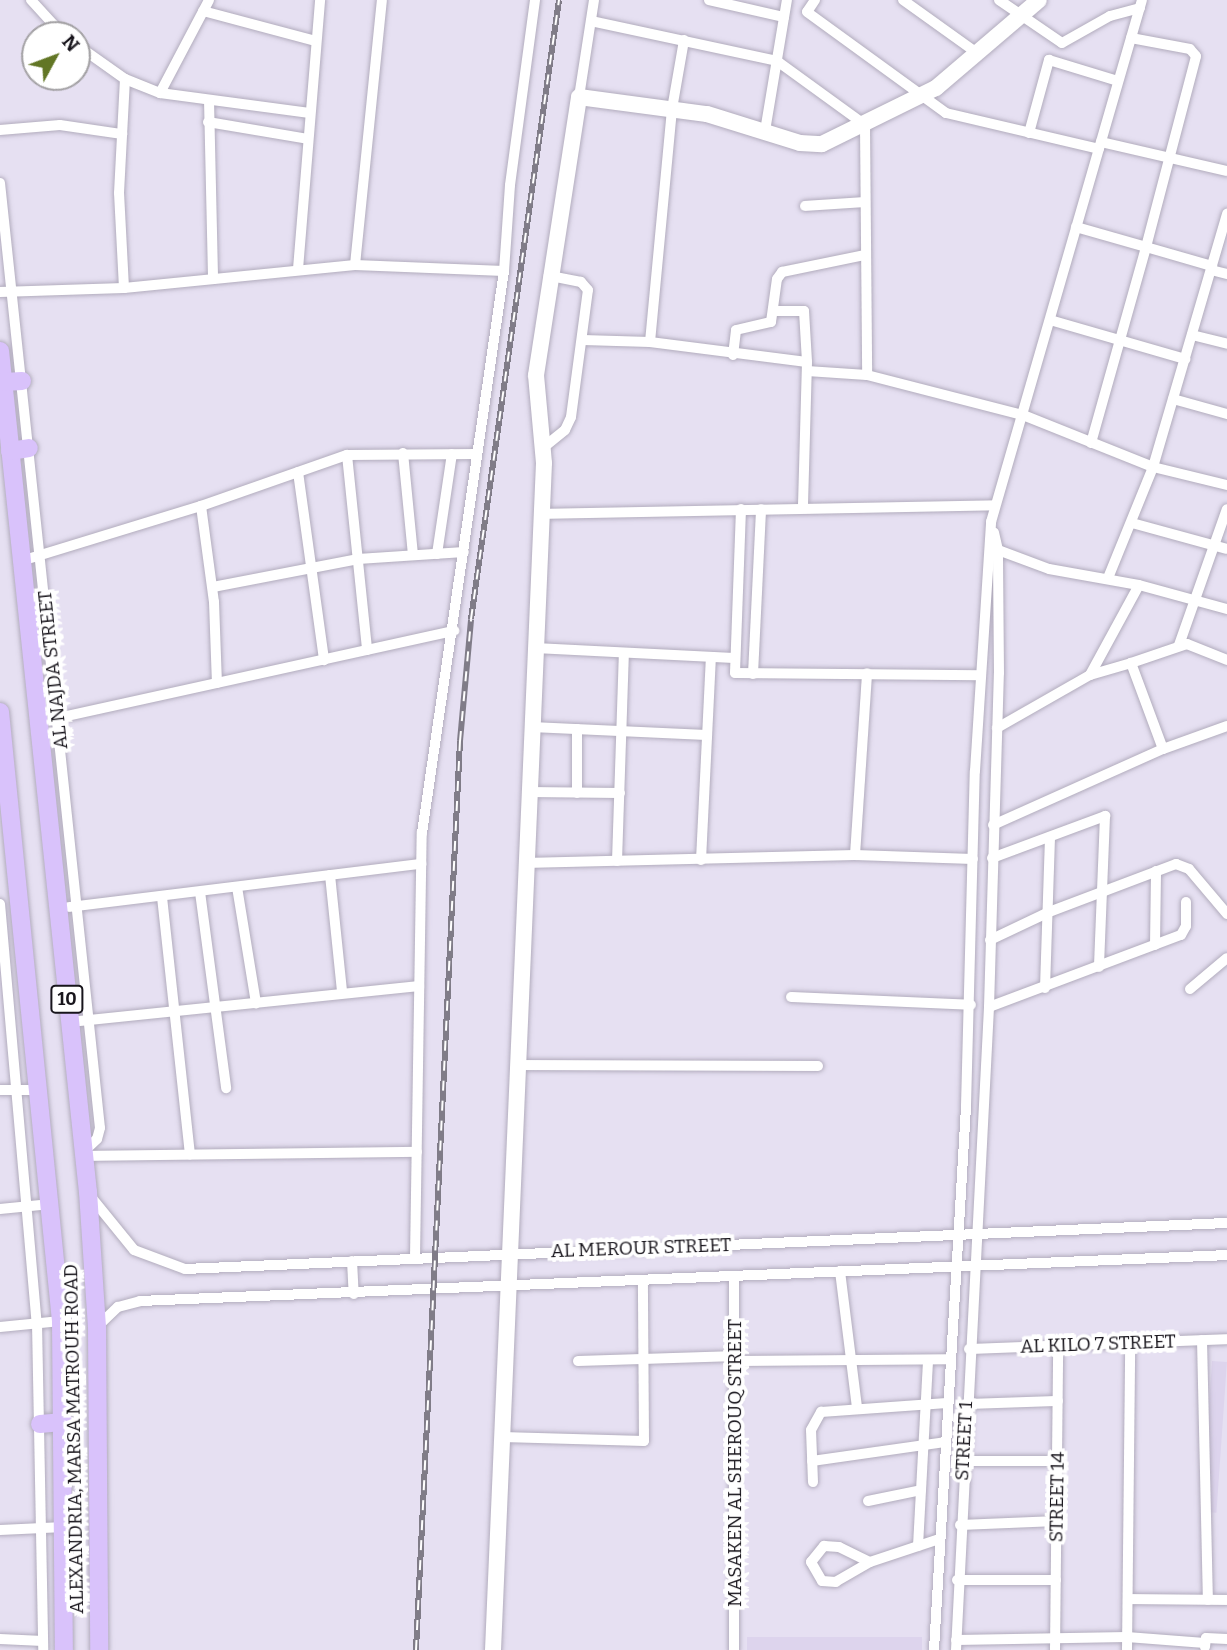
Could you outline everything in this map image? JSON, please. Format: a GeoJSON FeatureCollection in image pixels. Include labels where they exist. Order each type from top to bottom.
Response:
{"type":"FeatureCollection","features":[{"type":"Feature","properties":{"kind":"main road","name":"ALEXANDRIA, MARSA MATROUH ROAD"},"geometry":{"type":"LineString","coordinates":[[0,351],[13,382],[10,451],[37,722],[67,908],[70,1023],[88,1192],[97,1327],[99,1650]]}},
{"type":"Feature","properties":{"kind":"main road"},"geometry":{"type":"LineString","coordinates":[[10,451],[29,448]]}},
{"type":"Feature","properties":{"kind":"main road","name":"ALEXANDRIA, MARSA MATROUH ROAD"},"geometry":{"type":"LineString","coordinates":[[0,712],[4,782],[39,1090],[61,1321],[64,1650]]}},
{"type":"Feature","properties":{"kind":"main road"},"geometry":{"type":"LineString","coordinates":[[40,1424],[64,1422]]}},
{"type":"Feature","properties":{"kind":"street"},"geometry":{"type":"LineString","coordinates":[[31,0],[50,21]]}},
{"type":"Feature","properties":{"kind":"street"},"geometry":{"type":"LineString","coordinates":[[160,93],[209,0]]}},
{"type":"Feature","properties":{"kind":"street"},"geometry":{"type":"LineString","coordinates":[[298,269],[320,0]]}},
{"type":"Feature","properties":{"kind":"street"},"geometry":{"type":"LineString","coordinates":[[355,265],[383,0]]}},
{"type":"Feature","properties":{"kind":"street"},"geometry":{"type":"LineString","coordinates":[[415,1258],[421,864],[476,454],[504,271],[510,185],[535,0]]}},
{"type":"Feature","properties":{"kind":"street"},"geometry":{"type":"LineString","coordinates":[[493,1650],[524,863],[544,447],[536,376],[549,276],[594,0]]}},
{"type":"Feature","properties":{"kind":"street"},"geometry":{"type":"LineString","coordinates":[[709,0],[784,17]]}},
{"type":"Feature","properties":{"kind":"street"},"geometry":{"type":"LineString","coordinates":[[765,131],[788,0]]}},
{"type":"Feature","properties":{"kind":"street"},"geometry":{"type":"LineString","coordinates":[[903,0],[977,53]]}},
{"type":"Feature","properties":{"kind":"street"},"geometry":{"type":"LineString","coordinates":[[999,0],[1062,43],[1110,16],[1141,4]]}},
{"type":"Feature","properties":{"kind":"street"},"geometry":{"type":"LineString","coordinates":[[579,97],[673,109],[811,145],[832,141],[924,95],[1039,0]]}},
{"type":"Feature","properties":{"kind":"street"},"geometry":{"type":"LineString","coordinates":[[808,2],[809,14],[951,116],[1227,171]]}},
{"type":"Feature","properties":{"kind":"street","name":"STREET 1"},"geometry":{"type":"LineString","coordinates":[[934,1650],[971,1005],[980,675],[991,522],[1141,4]]}},
{"type":"Feature","properties":{"kind":"street"},"geometry":{"type":"LineString","coordinates":[[203,11],[316,41]]}},
{"type":"Feature","properties":{"kind":"street"},"geometry":{"type":"LineString","coordinates":[[591,21],[777,61],[865,125]]}},
{"type":"Feature","properties":{"kind":"street"},"geometry":{"type":"LineString","coordinates":[[1091,443],[1171,158],[1196,54],[1131,38]]}},
{"type":"Feature","properties":{"kind":"street"},"geometry":{"type":"LineString","coordinates":[[650,342],[673,109],[684,40]]}},
{"type":"Feature","properties":{"kind":"street"},"geometry":{"type":"LineString","coordinates":[[91,55],[125,79],[160,93],[310,113]]}},
{"type":"Feature","properties":{"kind":"street"},"geometry":{"type":"LineString","coordinates":[[1029,133],[1049,61],[1118,81]]}},
{"type":"Feature","properties":{"kind":"street"},"geometry":{"type":"LineString","coordinates":[[124,288],[119,193],[125,79]]}},
{"type":"Feature","properties":{"kind":"street"},"geometry":{"type":"LineString","coordinates":[[209,100],[213,279]]}},
{"type":"Feature","properties":{"kind":"street"},"geometry":{"type":"LineString","coordinates":[[208,122],[308,139]]}},
{"type":"Feature","properties":{"kind":"street"},"geometry":{"type":"LineString","coordinates":[[0,130],[60,125],[122,134]]}},
{"type":"Feature","properties":{"kind":"street"},"geometry":{"type":"LineString","coordinates":[[865,125],[867,375]]}},
{"type":"Feature","properties":{"kind":"street","name":"AL NAJDA STREET"},"geometry":{"type":"LineString","coordinates":[[0,183],[13,382],[29,448],[57,718],[67,908],[89,1021],[100,1128],[97,1139],[84,1153]]}},
{"type":"Feature","properties":{"kind":"street"},"geometry":{"type":"LineString","coordinates":[[805,206],[864,202]]}},
{"type":"Feature","properties":{"kind":"street"},"geometry":{"type":"LineString","coordinates":[[1108,578],[1153,467],[1227,214]]}},
{"type":"Feature","properties":{"kind":"street"},"geometry":{"type":"LineString","coordinates":[[1076,227],[1227,274]]}},
{"type":"Feature","properties":{"kind":"street"},"geometry":{"type":"LineString","coordinates":[[733,355],[736,330],[768,325],[773,311],[777,279],[782,272],[865,255]]}},
{"type":"Feature","properties":{"kind":"street"},"geometry":{"type":"LineString","coordinates":[[6,291],[124,288],[355,265],[504,271]]}},
{"type":"Feature","properties":{"kind":"street"},"geometry":{"type":"LineString","coordinates":[[544,447],[569,424],[583,340],[587,285],[549,276]]}},
{"type":"Feature","properties":{"kind":"street"},"geometry":{"type":"LineString","coordinates":[[773,311],[804,311],[807,367],[803,506]]}},
{"type":"Feature","properties":{"kind":"street"},"geometry":{"type":"LineString","coordinates":[[1050,320],[1185,359]]}},
{"type":"Feature","properties":{"kind":"street"},"geometry":{"type":"LineString","coordinates":[[1192,335],[1227,344]]}},
{"type":"Feature","properties":{"kind":"street"},"geometry":{"type":"LineString","coordinates":[[583,340],[650,342],[867,375],[1023,415],[1153,467],[1227,485]]}},
{"type":"Feature","properties":{"kind":"street"},"geometry":{"type":"LineString","coordinates":[[1173,399],[1227,414]]}},
{"type":"Feature","properties":{"kind":"street"},"geometry":{"type":"LineString","coordinates":[[403,453],[413,555]]}},
{"type":"Feature","properties":{"kind":"street"},"geometry":{"type":"LineString","coordinates":[[437,554],[452,454]]}},
{"type":"Feature","properties":{"kind":"street"},"geometry":{"type":"LineString","coordinates":[[21,561],[42,557],[201,506],[346,455],[476,454]]}},
{"type":"Feature","properties":{"kind":"street"},"geometry":{"type":"LineString","coordinates":[[346,455],[368,650]]}},
{"type":"Feature","properties":{"kind":"street"},"geometry":{"type":"LineString","coordinates":[[298,472],[324,660]]}},
{"type":"Feature","properties":{"kind":"street"},"geometry":{"type":"LineString","coordinates":[[541,514],[803,506],[994,505]]}},
{"type":"Feature","properties":{"kind":"street"},"geometry":{"type":"LineString","coordinates":[[201,506],[213,587],[217,683]]}},
{"type":"Feature","properties":{"kind":"street"},"geometry":{"type":"LineString","coordinates":[[741,509],[735,673],[980,675]]}},
{"type":"Feature","properties":{"kind":"street"},"geometry":{"type":"LineString","coordinates":[[753,674],[761,509]]}},
{"type":"Feature","properties":{"kind":"street"},"geometry":{"type":"LineString","coordinates":[[1179,645],[1227,509]]}},
{"type":"Feature","properties":{"kind":"street","name":"STREET 1"},"geometry":{"type":"LineString","coordinates":[[956,1645],[963,1461],[989,1007],[997,728],[998,550],[991,522]]}},
{"type":"Feature","properties":{"kind":"street"},"geometry":{"type":"LineString","coordinates":[[1132,523],[1227,549]]}},
{"type":"Feature","properties":{"kind":"street"},"geometry":{"type":"LineString","coordinates":[[998,550],[1049,569],[1108,578],[1227,609]]}},
{"type":"Feature","properties":{"kind":"street"},"geometry":{"type":"LineString","coordinates":[[213,587],[358,559],[464,552]]}},
{"type":"Feature","properties":{"kind":"street"},"geometry":{"type":"LineString","coordinates":[[1090,675],[1139,585]]}},
{"type":"Feature","properties":{"kind":"street"},"geometry":{"type":"LineString","coordinates":[[37,722],[454,631]]}},
{"type":"Feature","properties":{"kind":"street"},"geometry":{"type":"LineString","coordinates":[[997,728],[1090,675],[1179,645],[1194,645],[1227,660]]}},
{"type":"Feature","properties":{"kind":"street"},"geometry":{"type":"LineString","coordinates":[[535,648],[734,658]]}},
{"type":"Feature","properties":{"kind":"street"},"geometry":{"type":"LineString","coordinates":[[617,862],[624,653]]}},
{"type":"Feature","properties":{"kind":"street"},"geometry":{"type":"LineString","coordinates":[[701,859],[711,657]]}},
{"type":"Feature","properties":{"kind":"street"},"geometry":{"type":"LineString","coordinates":[[1131,663],[1163,750]]}},
{"type":"Feature","properties":{"kind":"street"},"geometry":{"type":"LineString","coordinates":[[855,855],[867,673]]}},
{"type":"Feature","properties":{"kind":"street"},"geometry":{"type":"LineString","coordinates":[[993,825],[1163,750],[1227,726]]}},
{"type":"Feature","properties":{"kind":"street"},"geometry":{"type":"LineString","coordinates":[[531,727],[707,735]]}},
{"type":"Feature","properties":{"kind":"street"},"geometry":{"type":"LineString","coordinates":[[577,729],[577,793]]}},
{"type":"Feature","properties":{"kind":"street"},"geometry":{"type":"LineString","coordinates":[[528,792],[620,793]]}},
{"type":"Feature","properties":{"kind":"street"},"geometry":{"type":"LineString","coordinates":[[992,858],[1105,816],[1099,967]]}},
{"type":"Feature","properties":{"kind":"street"},"geometry":{"type":"LineString","coordinates":[[1045,988],[1050,837]]}},
{"type":"Feature","properties":{"kind":"street"},"geometry":{"type":"LineString","coordinates":[[524,863],[855,855],[973,859]]}},
{"type":"Feature","properties":{"kind":"street"},"geometry":{"type":"LineString","coordinates":[[67,908],[421,864]]}},
{"type":"Feature","properties":{"kind":"street"},"geometry":{"type":"LineString","coordinates":[[990,940],[1102,891],[1156,871],[1185,866],[1227,914]]}},
{"type":"Feature","properties":{"kind":"street"},"geometry":{"type":"LineString","coordinates":[[1155,945],[1156,871]]}},
{"type":"Feature","properties":{"kind":"street"},"geometry":{"type":"LineString","coordinates":[[330,874],[342,992]]}},
{"type":"Feature","properties":{"kind":"street"},"geometry":{"type":"LineString","coordinates":[[237,887],[256,1003]]}},
{"type":"Feature","properties":{"kind":"street"},"geometry":{"type":"LineString","coordinates":[[200,892],[226,1088]]}},
{"type":"Feature","properties":{"kind":"street"},"geometry":{"type":"LineString","coordinates":[[162,897],[190,1154]]}},
{"type":"Feature","properties":{"kind":"street"},"geometry":{"type":"LineString","coordinates":[[989,1007],[1045,988],[1185,931],[1186,902]]}},
{"type":"Feature","properties":{"kind":"street"},"geometry":{"type":"LineString","coordinates":[[0,904],[5,1001],[18,1090],[37,1323],[43,1646],[0,1639]]}},
{"type":"Feature","properties":{"kind":"street"},"geometry":{"type":"LineString","coordinates":[[1190,989],[1227,958]]}},
{"type":"Feature","properties":{"kind":"street"},"geometry":{"type":"LineString","coordinates":[[70,1023],[217,1009],[342,992],[419,986]]}},
{"type":"Feature","properties":{"kind":"street"},"geometry":{"type":"LineString","coordinates":[[791,997],[971,1005]]}},
{"type":"Feature","properties":{"kind":"street"},"geometry":{"type":"LineString","coordinates":[[517,1065],[818,1066]]}},
{"type":"Feature","properties":{"kind":"street"},"geometry":{"type":"LineString","coordinates":[[0,1090],[39,1090]]}},
{"type":"Feature","properties":{"kind":"street"},"geometry":{"type":"LineString","coordinates":[[84,1153],[417,1152]]}},
{"type":"Feature","properties":{"kind":"street","name":"AL MEROUR STREET"},"geometry":{"type":"LineString","coordinates":[[88,1192],[120,1238],[167,1265],[203,1268],[1227,1223]]}},
{"type":"Feature","properties":{"kind":"street"},"geometry":{"type":"LineString","coordinates":[[0,1209],[51,1204]]}},
{"type":"Feature","properties":{"kind":"street","name":"AL MEROUR STREET"},"geometry":{"type":"LineString","coordinates":[[97,1327],[118,1307],[140,1301],[1227,1255]]}},
{"type":"Feature","properties":{"kind":"street"},"geometry":{"type":"LineString","coordinates":[[352,1261],[354,1293]]}},
{"type":"Feature","properties":{"kind":"street"},"geometry":{"type":"LineString","coordinates":[[839,1271],[857,1407]]}},
{"type":"Feature","properties":{"kind":"street","name":"MASAKEN AL SHEROUQ STREET"},"geometry":{"type":"LineString","coordinates":[[734,1276],[737,1359],[734,1650]]}},
{"type":"Feature","properties":{"kind":"street"},"geometry":{"type":"LineString","coordinates":[[502,1437],[641,1444],[646,1438],[643,1280]]}},
{"type":"Feature","properties":{"kind":"street"},"geometry":{"type":"LineString","coordinates":[[0,1326],[61,1321]]}},
{"type":"Feature","properties":{"kind":"street","name":"AL KILO 7 STREET"},"geometry":{"type":"LineString","coordinates":[[969,1349],[1227,1339]]}},
{"type":"Feature","properties":{"kind":"street"},"geometry":{"type":"LineString","coordinates":[[1202,1340],[1208,1600]]}},
{"type":"Feature","properties":{"kind":"street"},"geometry":{"type":"LineString","coordinates":[[1127,1650],[1130,1343]]}},
{"type":"Feature","properties":{"kind":"street","name":"STREET 14"},"geometry":{"type":"LineString","coordinates":[[1055,1644],[1058,1345]]}},
{"type":"Feature","properties":{"kind":"street"},"geometry":{"type":"LineString","coordinates":[[578,1361],[949,1359]]}},
{"type":"Feature","properties":{"kind":"street"},"geometry":{"type":"LineString","coordinates":[[918,1546],[928,1360]]}},
{"type":"Feature","properties":{"kind":"street"},"geometry":{"type":"LineString","coordinates":[[966,1404],[1058,1401]]}},
{"type":"Feature","properties":{"kind":"street"},"geometry":{"type":"LineString","coordinates":[[813,1482],[811,1430],[816,1417],[828,1409],[947,1403]]}},
{"type":"Feature","properties":{"kind":"street"},"geometry":{"type":"LineString","coordinates":[[812,1461],[945,1443]]}},
{"type":"Feature","properties":{"kind":"street"},"geometry":{"type":"LineString","coordinates":[[963,1461],[1057,1461]]}},
{"type":"Feature","properties":{"kind":"street"},"geometry":{"type":"LineString","coordinates":[[868,1502],[921,1490]]}},
{"type":"Feature","properties":{"kind":"street"},"geometry":{"type":"LineString","coordinates":[[960,1525],[1056,1521]]}},
{"type":"Feature","properties":{"kind":"street"},"geometry":{"type":"LineString","coordinates":[[0,1530],[64,1527]]}},
{"type":"Feature","properties":{"kind":"street"},"geometry":{"type":"LineString","coordinates":[[870,1562],[832,1545],[818,1549],[811,1562],[816,1577],[829,1583],[870,1562],[939,1539]]}},
{"type":"Feature","properties":{"kind":"street"},"geometry":{"type":"LineString","coordinates":[[957,1580],[1056,1580]]}},
{"type":"Feature","properties":{"kind":"street"},"geometry":{"type":"LineString","coordinates":[[1128,1599],[1227,1600]]}},
{"type":"Feature","properties":{"kind":"street"},"geometry":{"type":"LineString","coordinates":[[956,1645],[1055,1644],[1127,1637],[1205,1646],[1206,1638],[1227,1639]]}},
{"type":"Feature","properties":{"kind":"shaded area"},"geometry":{"type":"Polygon","coordinates":[[[1212,1361],[1227,1362],[1216,1513],[1201,1512],[1212,1361]]]}},
{"type":"Feature","properties":{"kind":"shaded area"},"geometry":{"type":"Polygon","coordinates":[[[747,1637],[922,1637],[922,1650],[747,1650],[747,1637]]]}},
{"type":"Feature","properties":{"kind":"railway"},"geometry":{"type":"LineString","coordinates":[[416,1650],[460,741],[471,619],[559,0]]}}]}
